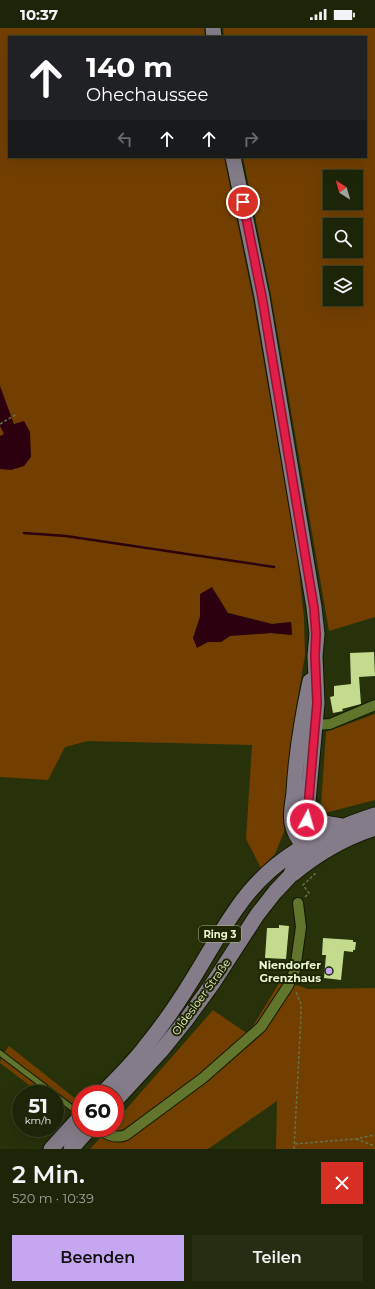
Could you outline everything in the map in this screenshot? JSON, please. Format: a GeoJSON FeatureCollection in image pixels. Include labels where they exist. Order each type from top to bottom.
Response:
{"type":"FeatureCollection","features":[{"type":"Feature","properties":{"kind":"main road"},"geometry":{"type":"LineString","coordinates":[[233,158],[262,297],[312,591],[316,634],[315,656],[298,740],[292,821],[288,842],[279,864]]}},
{"type":"Feature","properties":{"kind":"main road","name":"Oldesloer Straße"},"geometry":{"type":"LineString","coordinates":[[124,1091],[161,1051],[186,1020],[257,915],[290,876],[304,845],[317,703],[315,656]]}},
{"type":"Feature","properties":{"kind":"main road"},"geometry":{"type":"LineString","coordinates":[[308,808],[312,815],[320,822],[343,826]]}},
{"type":"Feature","properties":{"kind":"main road","name":"Ring 3"},"geometry":{"type":"LineString","coordinates":[[279,864],[304,845],[343,826],[375,815]]}},
{"type":"Feature","properties":{"kind":"main road"},"geometry":{"type":"LineString","coordinates":[[292,821],[296,833],[304,845],[312,851],[322,852]]}},
{"type":"Feature","properties":{"kind":"main road","name":"Ring 3"},"geometry":{"type":"LineString","coordinates":[[290,876],[322,852],[348,838],[375,828]]}},
{"type":"Feature","properties":{"kind":"main road","name":"Oldesloer Straße"},"geometry":{"type":"LineString","coordinates":[[110,1085],[145,1048],[167,1018],[245,897],[259,881],[279,864]]}},
{"type":"Feature","properties":{"kind":"main road"},"geometry":{"type":"LineString","coordinates":[[51,1149],[72,1126]]}},
{"type":"Feature","properties":{"kind":"main road"},"geometry":{"type":"LineString","coordinates":[[71,1149],[82,1137]]}},
{"type":"Feature","properties":{"kind":"street"},"geometry":{"type":"LineString","coordinates":[[298,740],[307,730],[315,725],[330,724],[375,705]]}},
{"type":"Feature","properties":{"kind":"street"},"geometry":{"type":"LineString","coordinates":[[304,708],[308,718],[315,725]]}},
{"type":"Feature","properties":{"kind":"street"},"geometry":{"type":"LineString","coordinates":[[124,1136],[203,1078],[261,1027],[288,986],[295,970],[301,927],[298,903]]}},
{"type":"Feature","properties":{"kind":"lane"},"geometry":{"type":"LineString","coordinates":[[0,1052],[42,1085]]}},
{"type":"Feature","properties":{"kind":"lane"},"geometry":{"type":"LineString","coordinates":[[64,1102],[72,1109]]}},
{"type":"Feature","properties":{"kind":"path"},"geometry":{"type":"LineString","coordinates":[[0,424],[17,414]]}},
{"type":"Feature","properties":{"kind":"path"},"geometry":{"type":"LineString","coordinates":[[298,903],[309,893],[304,885],[315,874],[315,868]]}},
{"type":"Feature","properties":{"kind":"path"},"geometry":{"type":"LineString","coordinates":[[288,986],[296,992],[301,1004],[294,1149]]}},
{"type":"Feature","properties":{"kind":"path"},"geometry":{"type":"LineString","coordinates":[[295,1144],[375,1135]]}},
{"type":"Feature","properties":{"kind":"path"},"geometry":{"type":"LineString","coordinates":[[355,1138],[375,1146]]}},
{"type":"Feature","properties":{"kind":"shaded area"},"geometry":{"type":"Polygon","coordinates":[[[0,28],[204,28],[205,36],[8,36],[8,158],[224,158],[253,299],[298,561],[304,619],[305,655],[294,721],[284,832],[275,854],[261,868],[246,839],[252,745],[88,741],[65,747],[48,780],[0,777],[0,28]],[[228,613],[200,617],[193,638],[208,642],[221,642],[229,636],[271,633],[292,635],[291,622],[272,624],[228,613]]]}},
{"type":"Feature","properties":{"kind":"shaded area"},"geometry":{"type":"Polygon","coordinates":[[[223,28],[375,28],[375,617],[329,631],[271,295],[243,158],[367,158],[367,36],[224,36],[223,28]]]}},
{"type":"Feature","properties":{"kind":"shaded area"},"geometry":{"type":"Polygon","coordinates":[[[0,386],[14,424],[24,421],[30,432],[31,457],[24,466],[11,470],[0,469],[0,436],[4,434],[0,426],[0,386]]]}},
{"type":"Feature","properties":{"kind":"shaded area"},"geometry":{"type":"Polygon","coordinates":[[[212,587],[228,613],[272,624],[291,622],[292,635],[271,633],[230,636],[221,642],[208,642],[197,648],[193,638],[200,617],[200,594],[212,587]]]}},
{"type":"Feature","properties":{"kind":"shaded area"},"geometry":{"type":"Polygon","coordinates":[[[375,714],[375,800],[325,813],[321,806],[326,732],[375,714]]]}},
{"type":"Feature","properties":{"kind":"shaded area"},"geometry":{"type":"Polygon","coordinates":[[[281,980],[308,989],[375,988],[375,1149],[276,1149],[277,1101],[208,1149],[90,1149],[101,1137],[124,1137],[124,1112],[213,1010],[248,1034],[281,980]]]}},
{"type":"Feature","properties":{"kind":"shaded area"},"geometry":{"type":"Polygon","coordinates":[[[9,1046],[58,1085],[47,1085],[4,1053],[9,1046]]]}},
{"type":"Feature","properties":{"kind":"shaded area"},"geometry":{"type":"Polygon","coordinates":[[[1,1057],[38,1085],[29,1085],[0,1063],[1,1057]]]}},
{"type":"Feature","properties":{"kind":"shaded area"},"geometry":{"type":"Polygon","coordinates":[[[64,1090],[72,1096],[72,1104],[64,1098],[64,1090]]]}},
{"type":"Feature","properties":{"kind":"building"},"geometry":{"type":"Polygon","coordinates":[[[374,652],[375,676],[359,677],[361,704],[333,713],[330,697],[334,696],[334,686],[351,684],[350,653],[374,652]]]}},
{"type":"Feature","properties":{"kind":"building"},"geometry":{"type":"Polygon","coordinates":[[[279,925],[289,926],[286,959],[265,958],[267,928],[279,928],[279,925]]]}},
{"type":"Feature","properties":{"kind":"building"},"geometry":{"type":"Polygon","coordinates":[[[323,938],[353,940],[353,942],[356,942],[355,950],[353,950],[353,952],[344,951],[341,980],[324,978],[326,955],[322,955],[323,938]]]}},
{"type":"Feature","properties":{"kind":"waterway"},"geometry":{"type":"LineString","coordinates":[[24,533],[66,536],[274,567]]}},
{"type":"Feature","properties":{"kind":"place","name":"Niendorfer Grenzhaus"},"geometry":{"type":"Point","coordinates":[329,971]}},
{"type":"Feature","properties":{"kind":"route"},"geometry":{"type":"LineString","coordinates":[[243,202],[262,297],[314,608],[317,703],[307,820]]}}]}
